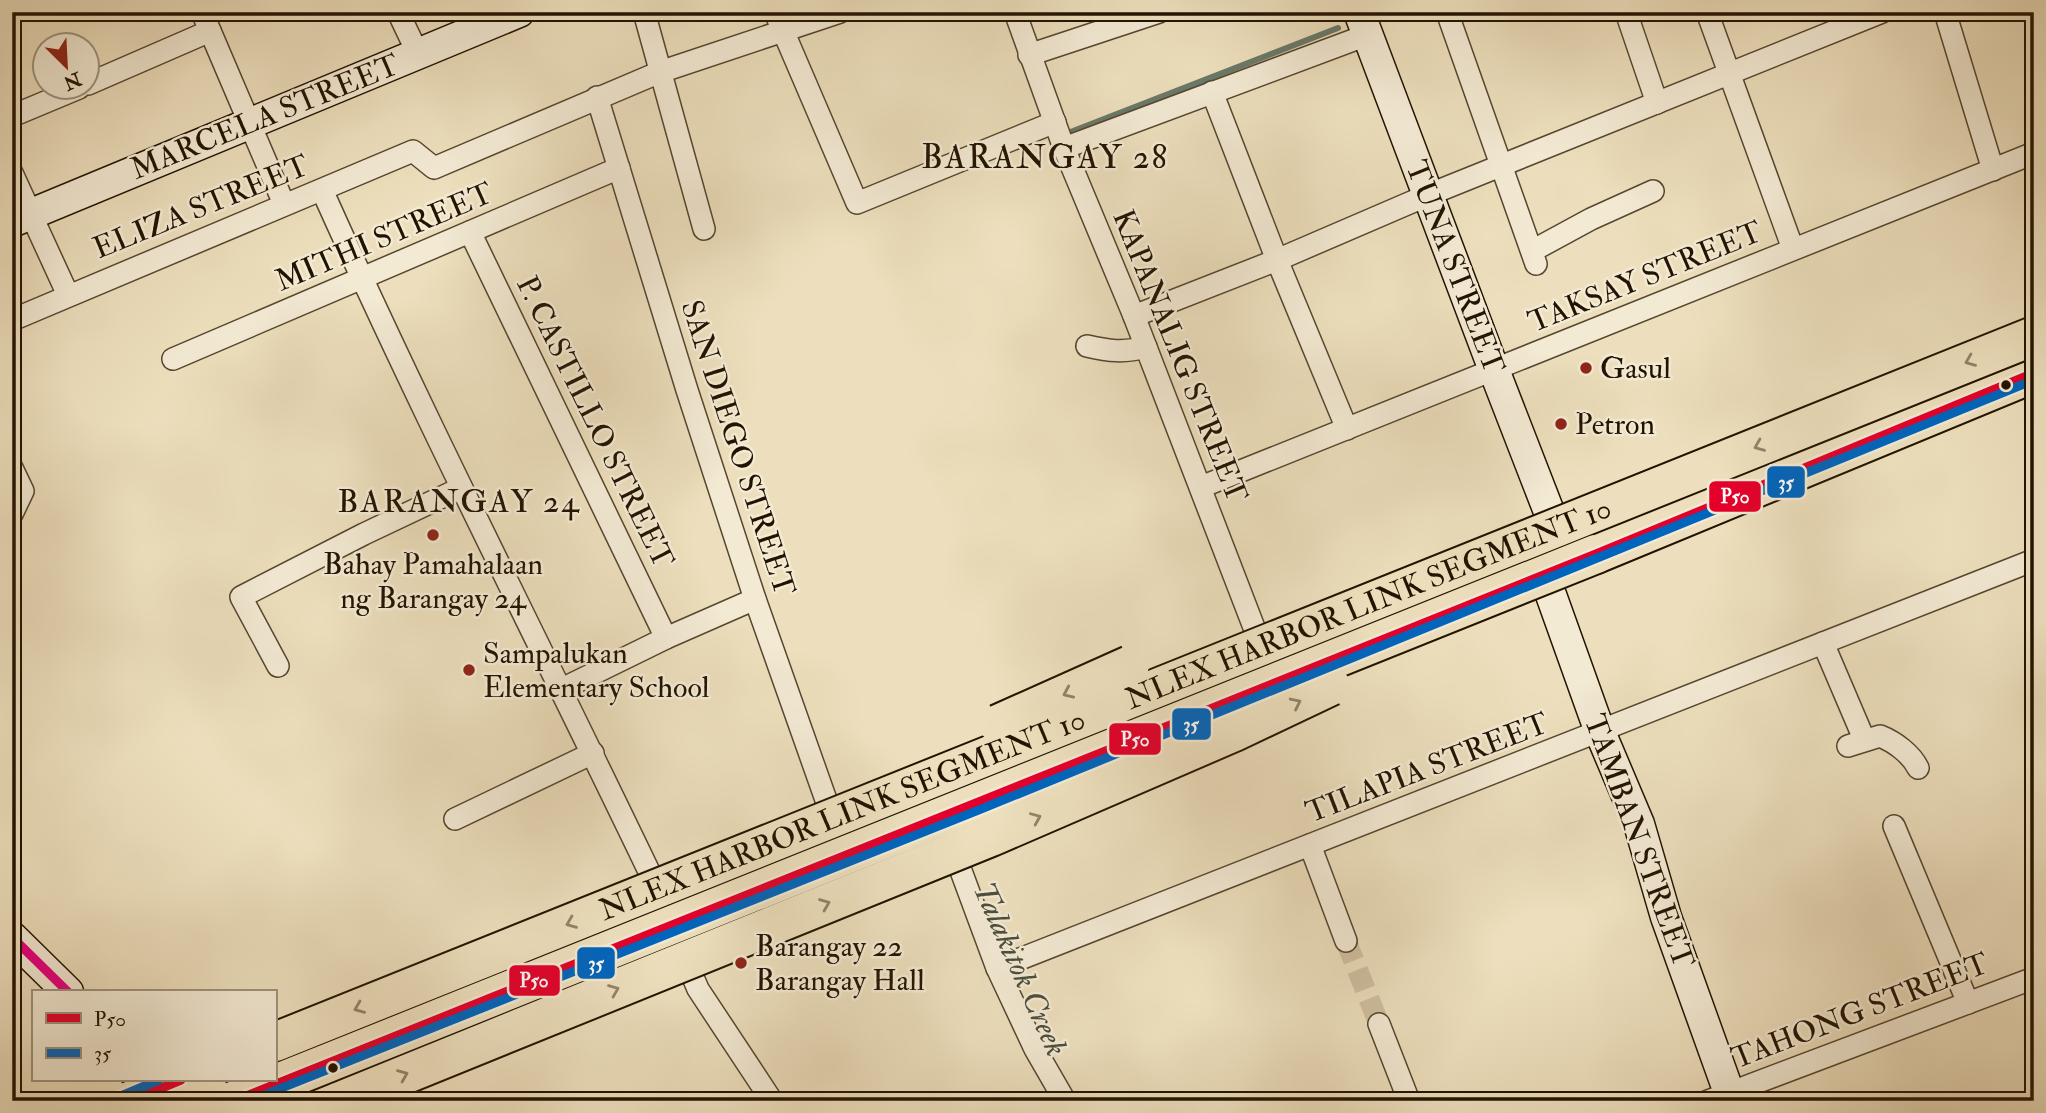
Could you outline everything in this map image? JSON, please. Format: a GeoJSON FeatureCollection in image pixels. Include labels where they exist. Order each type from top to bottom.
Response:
{"type":"FeatureCollection","features":[{"type":"Feature","properties":{"kind":"highway","name":"NLEX HARBOR LINK SEGMENT 10"},"geometry":{"type":"LineString","coordinates":[[276,1042],[2034,336]]}},
{"type":"Feature","properties":{"kind":"highway","name":"NLEX HARBOR LINK SEGMENT 10"},"geometry":{"type":"LineString","coordinates":[[233,1101],[1596,554],[2025,378]]}},
{"type":"Feature","properties":{"kind":"highway"},"geometry":{"type":"LineString","coordinates":[[340,1101],[978,843],[1152,769],[1356,674],[1596,554]]}},
{"type":"Feature","properties":{"kind":"highway"},"geometry":{"type":"LineString","coordinates":[[665,884],[881,777],[1130,665]]}},
{"type":"Feature","properties":{"kind":"highway"},"geometry":{"type":"LineString","coordinates":[[129,1101],[176,1082]]}},
{"type":"Feature","properties":{"kind":"street"},"geometry":{"type":"LineString","coordinates":[[398,12],[418,54]]}},
{"type":"Feature","properties":{"kind":"street","name":"MARCELA STREET"},"geometry":{"type":"LineString","coordinates":[[22,218],[519,12]]}},
{"type":"Feature","properties":{"kind":"street"},"geometry":{"type":"LineString","coordinates":[[643,12],[704,229]]}},
{"type":"Feature","properties":{"kind":"street"},"geometry":{"type":"LineString","coordinates":[[597,97],[778,21],[840,12]]}},
{"type":"Feature","properties":{"kind":"street","name":"KAPANALIG STREET"},"geometry":{"type":"LineString","coordinates":[[1014,12],[1064,148],[1134,316],[1260,643]]}},
{"type":"Feature","properties":{"kind":"street"},"geometry":{"type":"LineString","coordinates":[[1029,55],[1159,12]]}},
{"type":"Feature","properties":{"kind":"street"},"geometry":{"type":"LineString","coordinates":[[1447,12],[1534,258],[1591,219],[1653,191]]}},
{"type":"Feature","properties":{"kind":"street"},"geometry":{"type":"LineString","coordinates":[[1626,12],[1657,103]]}},
{"type":"Feature","properties":{"kind":"street"},"geometry":{"type":"LineString","coordinates":[[1707,12],[1793,249]]}},
{"type":"Feature","properties":{"kind":"street"},"geometry":{"type":"LineString","coordinates":[[1134,316],[1882,12]]}},
{"type":"Feature","properties":{"kind":"street"},"geometry":{"type":"LineString","coordinates":[[1945,12],[1993,170]]}},
{"type":"Feature","properties":{"kind":"street"},"geometry":{"type":"LineString","coordinates":[[778,21],[857,203],[1055,122]]}},
{"type":"Feature","properties":{"kind":"street"},"geometry":{"type":"LineString","coordinates":[[102,77],[206,22],[284,204]]}},
{"type":"Feature","properties":{"kind":"street"},"geometry":{"type":"LineString","coordinates":[[1064,148],[1212,92],[1363,23]]}},
{"type":"Feature","properties":{"kind":"street","name":"TUNA STREET"},"geometry":{"type":"LineString","coordinates":[[1363,23],[1553,522]]}},
{"type":"Feature","properties":{"kind":"street"},"geometry":{"type":"LineString","coordinates":[[1212,92],[1277,260],[1347,429]]}},
{"type":"Feature","properties":{"kind":"street","name":"ELIZA STREET"},"geometry":{"type":"LineString","coordinates":[[12,320],[414,151],[434,168],[597,97]]}},
{"type":"Feature","properties":{"kind":"street","name":"SAN DIEGO STREET"},"geometry":{"type":"LineString","coordinates":[[597,97],[659,303],[755,598],[831,814]]}},
{"type":"Feature","properties":{"kind":"street"},"geometry":{"type":"LineString","coordinates":[[12,116],[46,102]]}},
{"type":"Feature","properties":{"kind":"street","name":"TAKSAY STREET"},"geometry":{"type":"LineString","coordinates":[[1201,487],[2034,153]]}},
{"type":"Feature","properties":{"kind":"street","name":"MITHI STREET"},"geometry":{"type":"LineString","coordinates":[[173,359],[619,168]]}},
{"type":"Feature","properties":{"kind":"street"},"geometry":{"type":"LineString","coordinates":[[12,173],[22,218],[68,295]]}},
{"type":"Feature","properties":{"kind":"street"},"geometry":{"type":"LineString","coordinates":[[322,190],[461,488],[593,754],[665,884]]}},
{"type":"Feature","properties":{"kind":"street","name":"P. CASTILLO STREET"},"geometry":{"type":"LineString","coordinates":[[470,232],[666,638]]}},
{"type":"Feature","properties":{"kind":"street"},"geometry":{"type":"LineString","coordinates":[[1087,346],[1112,352],[1146,347]]}},
{"type":"Feature","properties":{"kind":"street"},"geometry":{"type":"LineString","coordinates":[[12,468],[23,491],[12,514]]}},
{"type":"Feature","properties":{"kind":"street"},"geometry":{"type":"LineString","coordinates":[[278,666],[241,597],[461,488]]}},
{"type":"Feature","properties":{"kind":"street","name":"TILAPIA STREET"},"geometry":{"type":"LineString","coordinates":[[998,968],[2034,560]]}},
{"type":"Feature","properties":{"kind":"street","name":"TAMBAN STREET"},"geometry":{"type":"LineString","coordinates":[[1546,581],[1600,732],[1639,824],[1723,1098]]}},
{"type":"Feature","properties":{"kind":"street"},"geometry":{"type":"LineString","coordinates":[[562,689],[755,598]]}},
{"type":"Feature","properties":{"kind":"street"},"geometry":{"type":"LineString","coordinates":[[1823,643],[1856,743],[1884,737],[1908,755],[1918,768]]}},
{"type":"Feature","properties":{"kind":"street"},"geometry":{"type":"LineString","coordinates":[[455,819],[593,754]]}},
{"type":"Feature","properties":{"kind":"street"},"geometry":{"type":"LineString","coordinates":[[926,776],[998,968],[1035,1049],[1065,1101]]}},
{"type":"Feature","properties":{"kind":"street"},"geometry":{"type":"LineString","coordinates":[[1894,826],[1968,1003]]}},
{"type":"Feature","properties":{"kind":"street"},"geometry":{"type":"LineString","coordinates":[[1310,845],[1346,941]]}},
{"type":"Feature","properties":{"kind":"street"},"geometry":{"type":"LineString","coordinates":[[674,933],[698,989],[772,1101]]}},
{"type":"Feature","properties":{"kind":"street"},"geometry":{"type":"LineString","coordinates":[[12,937],[66,990]]}},
{"type":"Feature","properties":{"kind":"street","name":"TAHONG STREET"},"geometry":{"type":"LineString","coordinates":[[1723,1098],[2034,978]]}},
{"type":"Feature","properties":{"kind":"street"},"geometry":{"type":"LineString","coordinates":[[1379,1024],[1409,1101]]}},
{"type":"Feature","properties":{"kind":"street"},"geometry":{"type":"LineString","coordinates":[[158,1082],[178,1101]]}},
{"type":"Feature","properties":{"kind":"waterway"},"geometry":{"type":"LineString","coordinates":[[1068,133],[1338,28]]}},
{"type":"Feature","properties":{"kind":"tunnel"},"geometry":{"type":"LineString","coordinates":[[1346,941],[1379,1024]]}},
{"type":"Feature","properties":{"kind":"transit line","name":"P50"},"geometry":{"type":"LineString","coordinates":[[234,1101],[1596,554],[2034,373]]}},
{"type":"Feature","properties":{"kind":"transit line","name":"35"},"geometry":{"type":"LineString","coordinates":[[249,1101],[1143,744],[2034,380]]}},
{"type":"Feature","properties":{"kind":"transit line"},"geometry":{"type":"LineString","coordinates":[[12,937],[66,990]]}},
{"type":"Feature","properties":{"kind":"transit line","name":"35"},"geometry":{"type":"LineString","coordinates":[[109,1101],[154,1082]]}},
{"type":"Feature","properties":{"kind":"transit line","name":"P50"},"geometry":{"type":"LineString","coordinates":[[130,1101],[176,1082]]}},
{"type":"Feature","properties":{"kind":"place","name":"Gasul"},"geometry":{"type":"Point","coordinates":[1586,368]}},
{"type":"Feature","properties":{"kind":"place","name":"Petron"},"geometry":{"type":"Point","coordinates":[1561,424]}},
{"type":"Feature","properties":{"kind":"place","name":"Bahay Pamahalaan ng Barangay 24"},"geometry":{"type":"Point","coordinates":[433,535]}},
{"type":"Feature","properties":{"kind":"place","name":"Sampalukan Elementary School"},"geometry":{"type":"Point","coordinates":[469,670]}},
{"type":"Feature","properties":{"kind":"place","name":"Barangay 22 Barangay Hall"},"geometry":{"type":"Point","coordinates":[741,963]}},
{"type":"Feature","properties":{"kind":"district","name":"BARANGAY 28"},"geometry":{"type":"Point","coordinates":[1045,157]}},
{"type":"Feature","properties":{"kind":"district","name":"BARANGAY 24"},"geometry":{"type":"Point","coordinates":[459,502]}},
{"type":"Feature","properties":{"kind":"water label","name":"Talakitok Creek"},"geometry":{"type":"Point","coordinates":[1020,969]}}]}
